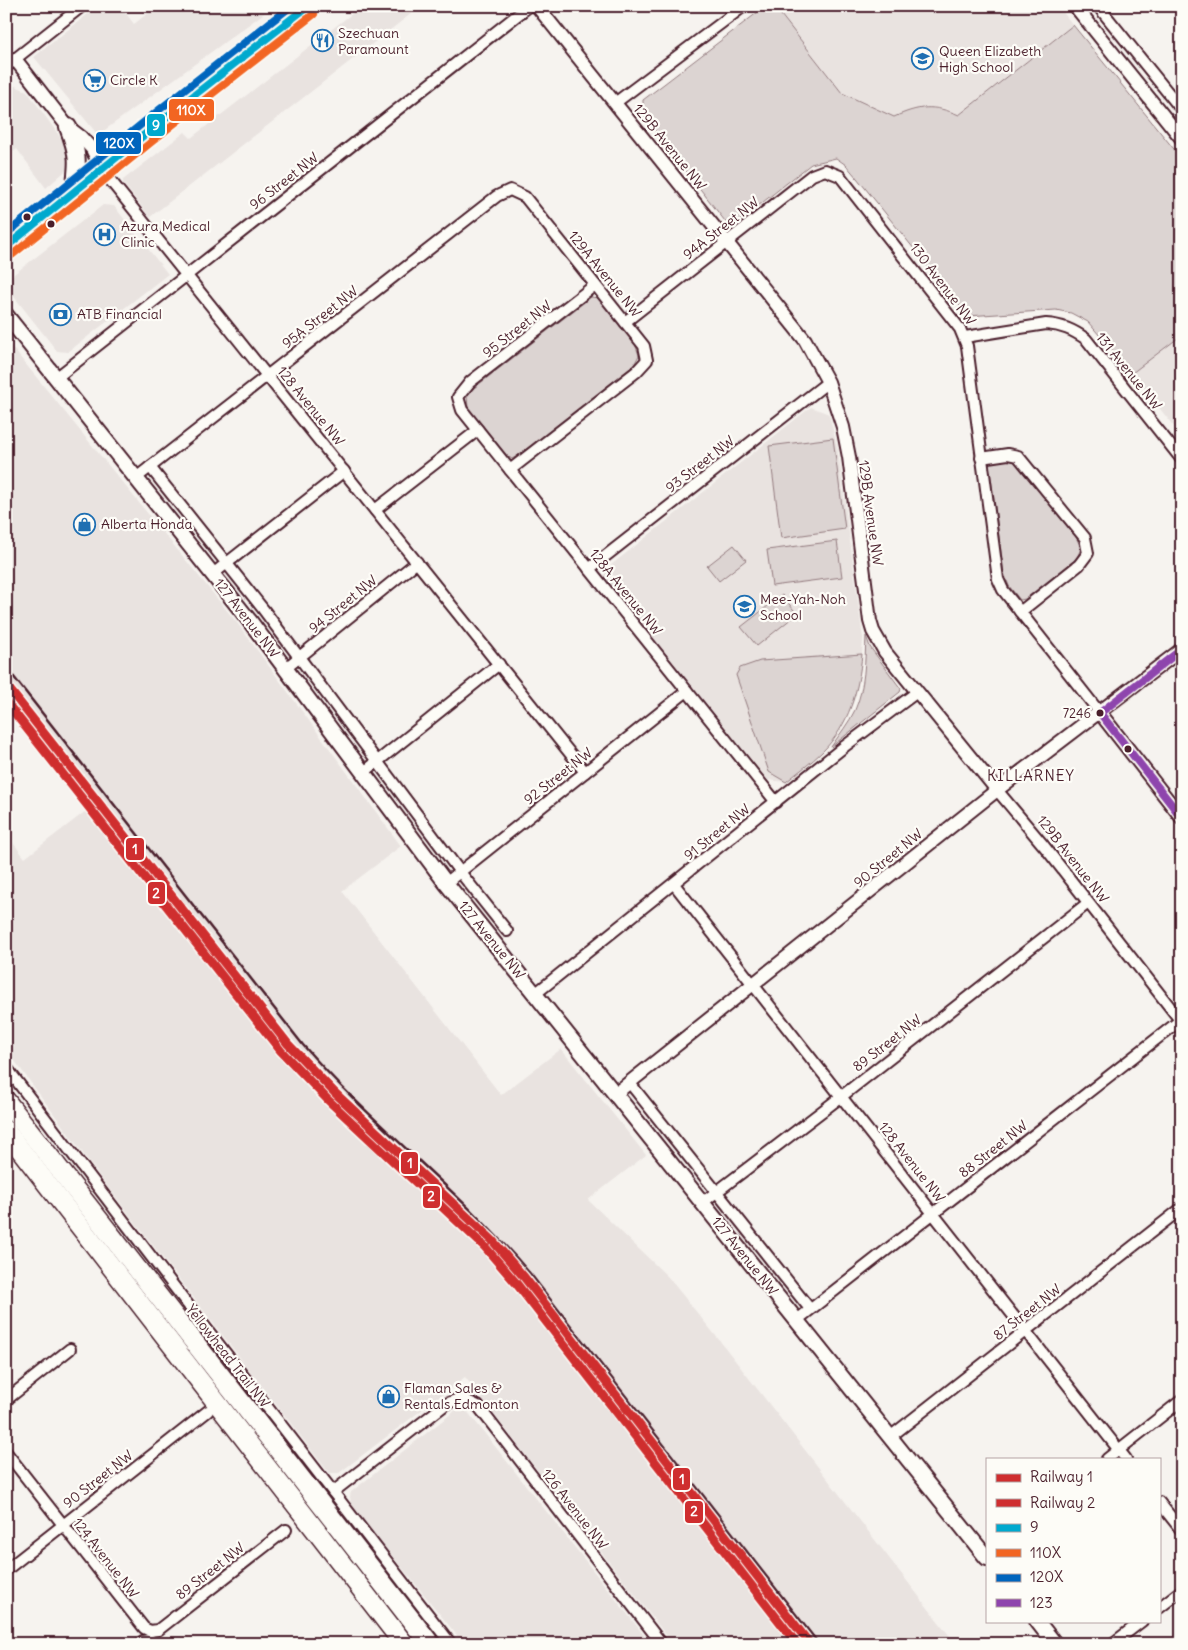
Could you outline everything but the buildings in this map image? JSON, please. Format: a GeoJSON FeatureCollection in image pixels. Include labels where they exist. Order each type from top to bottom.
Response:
{"type":"FeatureCollection","features":[{"type":"Feature","properties":{"kind":"highway","name":"Yellowhead Trail NW"},"geometry":{"type":"LineString","coordinates":[[6,1101],[430,1644]]}},
{"type":"Feature","properties":{"kind":"highway"},"geometry":{"type":"LineString","coordinates":[[6,1131],[404,1644]]}},
{"type":"Feature","properties":{"kind":"main road"},"geometry":{"type":"LineString","coordinates":[[6,247],[308,6]]}},
{"type":"Feature","properties":{"kind":"main road"},"geometry":{"type":"LineString","coordinates":[[68,127],[78,161],[74,192]]}},
{"type":"Feature","properties":{"kind":"main road","name":"127 Avenue NW"},"geometry":{"type":"LineString","coordinates":[[6,315],[286,668],[446,883],[986,1556]]}},
{"type":"Feature","properties":{"kind":"main road"},"geometry":{"type":"LineString","coordinates":[[1038,1622],[1055,1644]]}},
{"type":"Feature","properties":{"kind":"street"},"geometry":{"type":"LineString","coordinates":[[11,62],[82,6]]}},
{"type":"Feature","properties":{"kind":"street","name":"96 Street NW"},"geometry":{"type":"LineString","coordinates":[[56,378],[529,6]]}},
{"type":"Feature","properties":{"kind":"street","name":"129B Avenue NW"},"geometry":{"type":"LineString","coordinates":[[537,6],[805,340],[828,382],[843,427],[849,457],[870,621],[873,631],[885,652],[1181,1019]]}},
{"type":"Feature","properties":{"kind":"street"},"geometry":{"type":"LineString","coordinates":[[615,104],[744,6]]}},
{"type":"Feature","properties":{"kind":"street"},"geometry":{"type":"LineString","coordinates":[[1076,6],[1182,139]]}},
{"type":"Feature","properties":{"kind":"street"},"geometry":{"type":"LineString","coordinates":[[1098,6],[1182,110]]}},
{"type":"Feature","properties":{"kind":"street","name":"128 Avenue NW"},"geometry":{"type":"LineString","coordinates":[[11,62],[68,127],[81,136],[92,149],[104,169],[186,275],[586,772]]}},
{"type":"Feature","properties":{"kind":"street","name":"94A Street NW"},"geometry":{"type":"LineString","coordinates":[[625,322],[812,175],[825,170],[840,176]]}},
{"type":"Feature","properties":{"kind":"street","name":"130 Avenue NW"},"geometry":{"type":"LineString","coordinates":[[840,176],[965,336],[998,579],[1002,590],[1182,818]]}},
{"type":"Feature","properties":{"kind":"street","name":"95A Street NW"},"geometry":{"type":"LineString","coordinates":[[136,478],[497,196],[510,190],[524,197]]}},
{"type":"Feature","properties":{"kind":"street","name":"129A Avenue NW"},"geometry":{"type":"LineString","coordinates":[[510,470],[636,372],[647,360],[644,346],[524,197]]}},
{"type":"Feature","properties":{"kind":"street","name":"95 Street NW"},"geometry":{"type":"LineString","coordinates":[[458,397],[470,382],[595,285]]}},
{"type":"Feature","properties":{"kind":"street","name":"131 Avenue NW"},"geometry":{"type":"LineString","coordinates":[[965,336],[1046,324],[1068,328],[1086,339],[1182,460]]}},
{"type":"Feature","properties":{"kind":"street","name":"93 Street NW"},"geometry":{"type":"LineString","coordinates":[[590,569],[828,382]]}},
{"type":"Feature","properties":{"kind":"street","name":"128A Avenue NW"},"geometry":{"type":"LineString","coordinates":[[458,397],[462,410],[776,802]]}},
{"type":"Feature","properties":{"kind":"street"},"geometry":{"type":"LineString","coordinates":[[375,510],[478,430]]}},
{"type":"Feature","properties":{"kind":"street"},"geometry":{"type":"LineString","coordinates":[[981,458],[1008,454],[1018,456],[1085,538],[1088,553],[1079,565],[1020,612]]}},
{"type":"Feature","properties":{"kind":"street","name":"127 Avenue NW"},"geometry":{"type":"LineString","coordinates":[[150,467],[227,563],[460,872],[507,931]]}},
{"type":"Feature","properties":{"kind":"street"},"geometry":{"type":"LineString","coordinates":[[213,574],[344,471]]}},
{"type":"Feature","properties":{"kind":"street","name":"94 Street NW"},"geometry":{"type":"LineString","coordinates":[[286,668],[417,562]]}},
{"type":"Feature","properties":{"kind":"street","name":"90 Street NW"},"geometry":{"type":"LineString","coordinates":[[614,1094],[997,790],[1182,649]]}},
{"type":"Feature","properties":{"kind":"street"},"geometry":{"type":"LineString","coordinates":[[364,772],[499,664]]}},
{"type":"Feature","properties":{"kind":"street","name":"92 Street NW"},"geometry":{"type":"LineString","coordinates":[[446,883],[687,691]]}},
{"type":"Feature","properties":{"kind":"street","name":"91 Street NW"},"geometry":{"type":"LineString","coordinates":[[535,994],[917,692]]}},
{"type":"Feature","properties":{"kind":"street","name":"128 Avenue NW"},"geometry":{"type":"LineString","coordinates":[[674,884],[1125,1458]]}},
{"type":"Feature","properties":{"kind":"street","name":"89 Street NW"},"geometry":{"type":"LineString","coordinates":[[702,1203],[1088,903]]}},
{"type":"Feature","properties":{"kind":"street","name":"88 Street NW"},"geometry":{"type":"LineString","coordinates":[[797,1320],[1181,1019]]}},
{"type":"Feature","properties":{"kind":"street","name":"Yellowhead Trail NW"},"geometry":{"type":"LineString","coordinates":[[6,1067],[452,1644]]}},
{"type":"Feature","properties":{"kind":"street","name":"127 Avenue NW"},"geometry":{"type":"LineString","coordinates":[[629,1082],[810,1309]]}},
{"type":"Feature","properties":{"kind":"street","name":"87 Street NW"},"geometry":{"type":"LineString","coordinates":[[890,1437],[1182,1208]]}},
{"type":"Feature","properties":{"kind":"street"},"geometry":{"type":"LineString","coordinates":[[6,1400],[70,1349]]}},
{"type":"Feature","properties":{"kind":"street","name":"126 Avenue NW"},"geometry":{"type":"LineString","coordinates":[[333,1492],[446,1404],[461,1398],[478,1406],[662,1644]]}},
{"type":"Feature","properties":{"kind":"street"},"geometry":{"type":"LineString","coordinates":[[1108,1458],[1182,1400]]}},
{"type":"Feature","properties":{"kind":"street","name":"90 Street NW"},"geometry":{"type":"LineString","coordinates":[[6,1570],[208,1411]]}},
{"type":"Feature","properties":{"kind":"street","name":"124 Avenue NW"},"geometry":{"type":"LineString","coordinates":[[6,1452],[144,1628],[149,1640]]}},
{"type":"Feature","properties":{"kind":"street"},"geometry":{"type":"LineString","coordinates":[[1160,1503],[1182,1531]]}},
{"type":"Feature","properties":{"kind":"street","name":"89 Street NW"},"geometry":{"type":"LineString","coordinates":[[149,1640],[158,1630],[286,1530]]}},
{"type":"Feature","properties":{"kind":"street"},"geometry":{"type":"LineString","coordinates":[[1160,1607],[1182,1590]]}},
{"type":"Feature","properties":{"kind":"street"},"geometry":{"type":"LineString","coordinates":[[1112,1644],[1141,1622]]}},
{"type":"Feature","properties":{"kind":"shaded area"},"geometry":{"type":"Polygon","coordinates":[[[98,6],[120,6],[134,24],[157,6],[274,6],[98,135],[34,57],[98,6]]]}},
{"type":"Feature","properties":{"kind":"shaded area"},"geometry":{"type":"Polygon","coordinates":[[[362,6],[421,6],[150,217],[123,183],[123,180],[185,132],[191,138],[362,6]]]}},
{"type":"Feature","properties":{"kind":"shaded area"},"geometry":{"type":"Polygon","coordinates":[[[766,6],[774,6],[842,93],[894,117],[911,110],[926,108],[941,109],[959,115],[1073,25],[1182,159],[1182,335],[1132,373],[1088,322],[1071,313],[1056,310],[968,316],[857,178],[846,165],[836,158],[811,164],[734,225],[728,225],[643,115],[643,100],[766,6]]]}},
{"type":"Feature","properties":{"kind":"shaded area","name":"Queen Elizabeth High School"},"geometry":{"type":"Polygon","coordinates":[[[774,6],[1058,6],[1073,25],[959,115],[947,109],[933,107],[914,109],[894,117],[842,93],[774,6]]]}},
{"type":"Feature","properties":{"kind":"shaded area"},"geometry":{"type":"Polygon","coordinates":[[[10,84],[27,91],[71,152],[71,166],[46,188],[17,149],[6,157],[6,86],[10,84]]]}},
{"type":"Feature","properties":{"kind":"shaded area"},"geometry":{"type":"Polygon","coordinates":[[[103,205],[114,206],[168,274],[68,352],[57,351],[8,289],[9,278],[103,205]]]}},
{"type":"Feature","properties":{"kind":"shaded area"},"geometry":{"type":"Polygon","coordinates":[[[591,297],[598,298],[635,344],[639,355],[634,365],[512,459],[507,456],[468,408],[467,396],[474,388],[591,297]]]}},
{"type":"Feature","properties":{"kind":"shaded area"},"geometry":{"type":"Polygon","coordinates":[[[1182,335],[1182,437],[1132,373],[1182,335]]]}},
{"type":"Feature","properties":{"kind":"shaded area"},"geometry":{"type":"Polygon","coordinates":[[[6,340],[238,624],[401,846],[342,891],[501,1095],[561,1049],[646,1155],[588,1200],[668,1277],[956,1644],[673,1644],[465,1377],[339,1473],[329,1473],[104,1182],[6,1049],[6,834],[25,858],[86,811],[6,709],[6,340]]]}},
{"type":"Feature","properties":{"kind":"shaded area","name":"Mee-Yah-Noh School"},"geometry":{"type":"Polygon","coordinates":[[[811,407],[829,414],[838,450],[863,639],[862,654],[857,689],[844,722],[823,752],[786,782],[768,780],[604,576],[606,569],[811,407]]]}},
{"type":"Feature","properties":{"kind":"shaded area"},"geometry":{"type":"Polygon","coordinates":[[[833,438],[845,529],[781,538],[769,446],[833,438]]]}},
{"type":"Feature","properties":{"kind":"shaded area"},"geometry":{"type":"Polygon","coordinates":[[[1009,460],[1015,462],[1076,537],[1081,548],[1077,558],[1025,599],[1020,600],[1009,586],[1004,573],[989,464],[992,461],[1009,460]]]}},
{"type":"Feature","properties":{"kind":"shaded area"},"geometry":{"type":"Polygon","coordinates":[[[837,541],[842,577],[772,586],[767,550],[837,541]]]}},
{"type":"Feature","properties":{"kind":"shaded area"},"geometry":{"type":"Polygon","coordinates":[[[734,545],[746,560],[719,581],[707,566],[734,545]]]}},
{"type":"Feature","properties":{"kind":"shaded area"},"geometry":{"type":"Polygon","coordinates":[[[782,595],[797,614],[757,646],[741,627],[782,595]]]}},
{"type":"Feature","properties":{"kind":"shaded area"},"geometry":{"type":"Polygon","coordinates":[[[866,636],[870,647],[901,689],[900,692],[831,747],[850,720],[861,692],[866,636]]]}},
{"type":"Feature","properties":{"kind":"shaded area"},"geometry":{"type":"Polygon","coordinates":[[[862,654],[861,667],[851,706],[846,719],[831,742],[786,782],[769,772],[736,675],[740,668],[760,661],[862,654]]]}},
{"type":"Feature","properties":{"kind":"shaded area"},"geometry":{"type":"Polygon","coordinates":[[[456,1410],[467,1411],[651,1644],[464,1644],[351,1505],[350,1496],[351,1492],[456,1410]]]}},
{"type":"Feature","properties":{"kind":"railway"},"geometry":{"type":"LineString","coordinates":[[6,667],[303,1045],[359,1104],[477,1216],[532,1276],[819,1644]]}},
{"type":"Feature","properties":{"kind":"rail line","name":"1"},"geometry":{"type":"LineString","coordinates":[[6,685],[288,1044],[335,1093],[492,1240],[524,1277],[810,1644]]}},
{"type":"Feature","properties":{"kind":"rail line","name":"2"},"geometry":{"type":"LineString","coordinates":[[6,702],[281,1051],[328,1100],[485,1247],[516,1283],[797,1644]]}},
{"type":"Feature","properties":{"kind":"transit line","name":"120X"},"geometry":{"type":"LineString","coordinates":[[6,234],[291,6]]}},
{"type":"Feature","properties":{"kind":"transit line","name":"9"},"geometry":{"type":"LineString","coordinates":[[6,247],[165,118],[308,6]]}},
{"type":"Feature","properties":{"kind":"transit line","name":"110X"},"geometry":{"type":"LineString","coordinates":[[12,255],[171,126],[314,14]]}},
{"type":"Feature","properties":{"kind":"transit line","name":"123"},"geometry":{"type":"LineString","coordinates":[[1100,713],[1182,649]]}},
{"type":"Feature","properties":{"kind":"transit line","name":"123"},"geometry":{"type":"LineString","coordinates":[[1100,713],[1182,818]]}},
{"type":"Feature","properties":{"kind":"place","name":"Szechuan Paramount"},"geometry":{"type":"Point","coordinates":[322,41]}},
{"type":"Feature","properties":{"kind":"place","name":"Queen Elizabeth High School"},"geometry":{"type":"Point","coordinates":[923,59]}},
{"type":"Feature","properties":{"kind":"place","name":"Circle K"},"geometry":{"type":"Point","coordinates":[94,80]}},
{"type":"Feature","properties":{"kind":"place","name":"Azura Medical Clinic"},"geometry":{"type":"Point","coordinates":[105,234]}},
{"type":"Feature","properties":{"kind":"place","name":"ATB Financial"},"geometry":{"type":"Point","coordinates":[61,314]}},
{"type":"Feature","properties":{"kind":"place","name":"Alberta Honda"},"geometry":{"type":"Point","coordinates":[85,524]}},
{"type":"Feature","properties":{"kind":"place","name":"Mee-Yah-Noh School"},"geometry":{"type":"Point","coordinates":[744,607]}},
{"type":"Feature","properties":{"kind":"place","name":"7246"},"geometry":{"type":"Point","coordinates":[1100,713]}},
{"type":"Feature","properties":{"kind":"place","name":"Flaman Sales & Rentals Edmonton"},"geometry":{"type":"Point","coordinates":[388,1396]}},
{"type":"Feature","properties":{"kind":"district","name":"KILLARNEY"},"geometry":{"type":"Point","coordinates":[1031,775]}}]}
